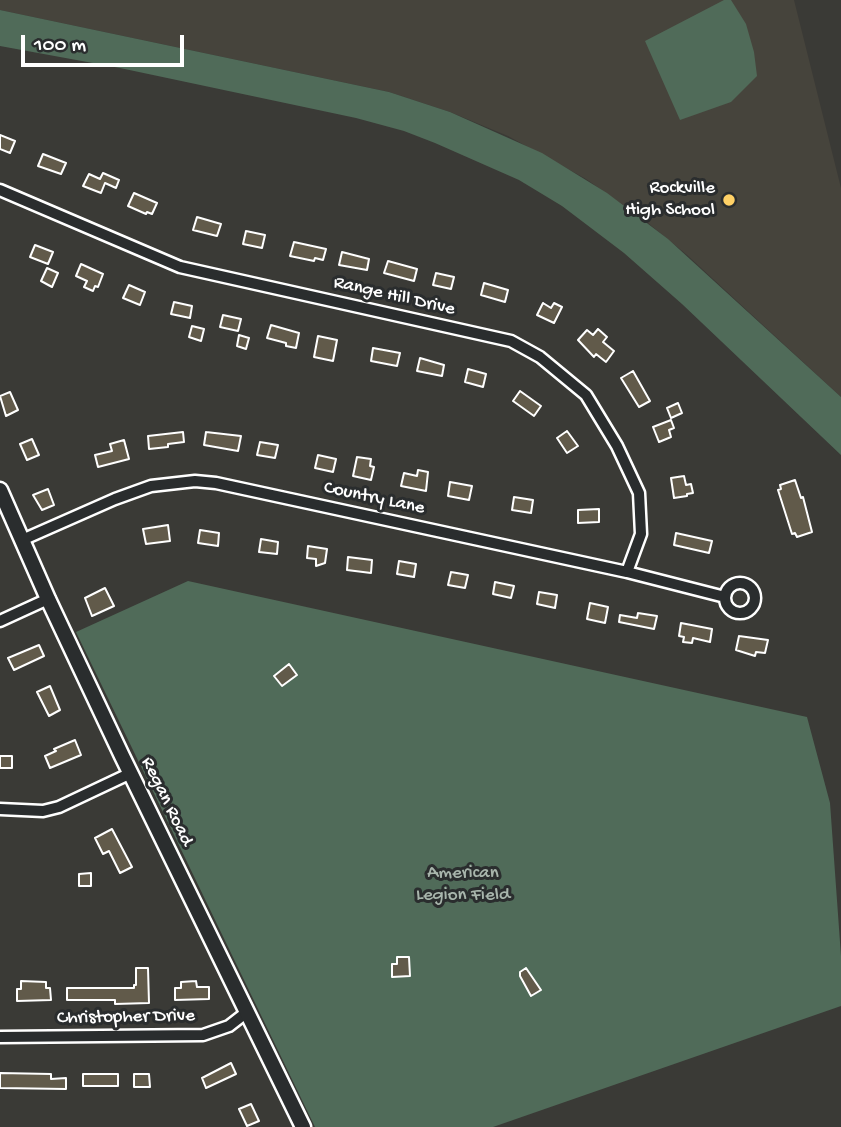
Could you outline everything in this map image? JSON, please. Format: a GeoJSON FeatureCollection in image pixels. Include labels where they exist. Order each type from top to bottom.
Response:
{"type":"FeatureCollection","features":[{"type":"Feature","properties":{"kind":"street","name":"Range Hill Drive"},"geometry":{"type":"LineString","coordinates":[[0,190],[180,267],[510,341],[540,357],[586,395],[617,446],[639,493],[641,534],[627,572]]}},
{"type":"Feature","properties":{"kind":"street","name":"Country Lane"},"geometry":{"type":"LineString","coordinates":[[22,540],[136,491],[173,482],[195,481],[227,485],[627,572],[725,597]]}},
{"type":"Feature","properties":{"kind":"street","name":"Regan Road"},"geometry":{"type":"LineString","coordinates":[[0,490],[131,774],[303,1127]]}},
{"type":"Feature","properties":{"kind":"street"},"geometry":{"type":"LineString","coordinates":[[0,621],[48,599]]}},
{"type":"Feature","properties":{"kind":"street"},"geometry":{"type":"LineString","coordinates":[[0,809],[43,811],[59,807],[131,774]]}},
{"type":"Feature","properties":{"kind":"street","name":"Christopher Drive"},"geometry":{"type":"LineString","coordinates":[[0,1037],[203,1035],[229,1026],[247,1012]]}},
{"type":"Feature","properties":{"kind":"shaded area","name":"Rockville High School"},"geometry":{"type":"Polygon","coordinates":[[[0,0],[794,0],[841,188],[841,397],[687,255],[648,223],[586,179],[508,136],[450,112],[389,92],[0,10],[0,0]]]}},
{"type":"Feature","properties":{"kind":"green space"},"geometry":{"type":"Polygon","coordinates":[[[724,0],[731,0],[746,24],[757,76],[731,102],[680,120],[645,41],[724,0]]]}},
{"type":"Feature","properties":{"kind":"green space"},"geometry":{"type":"Polygon","coordinates":[[[0,10],[389,92],[450,112],[542,153],[607,193],[668,239],[841,397],[841,455],[682,304],[624,253],[562,206],[519,180],[404,131],[356,118],[120,68],[0,46],[0,10]]]}},
{"type":"Feature","properties":{"kind":"green space","name":"American Legion Field"},"geometry":{"type":"Polygon","coordinates":[[[188,581],[807,717],[830,803],[841,956],[841,1006],[493,1127],[315,1127],[76,632],[188,581]]]}},
{"type":"Feature","properties":{"kind":"building"},"geometry":{"type":"Polygon","coordinates":[[[0,135],[15,141],[10,153],[0,149],[0,135]]]}},
{"type":"Feature","properties":{"kind":"building"},"geometry":{"type":"Polygon","coordinates":[[[43,154],[66,163],[61,174],[38,166],[43,154]]]}},
{"type":"Feature","properties":{"kind":"building"},"geometry":{"type":"Polygon","coordinates":[[[103,173],[119,180],[116,188],[105,183],[101,193],[83,186],[89,174],[100,179],[103,173]]]}},
{"type":"Feature","properties":{"kind":"building"},"geometry":{"type":"Polygon","coordinates":[[[134,193],[157,203],[152,214],[128,206],[134,193]]]}},
{"type":"Feature","properties":{"kind":"building"},"geometry":{"type":"Polygon","coordinates":[[[197,217],[221,224],[217,236],[193,230],[197,217]]]}},
{"type":"Feature","properties":{"kind":"building"},"geometry":{"type":"Polygon","coordinates":[[[246,231],[265,235],[262,248],[243,244],[246,231]]]}},
{"type":"Feature","properties":{"kind":"building"},"geometry":{"type":"Polygon","coordinates":[[[294,242],[326,249],[323,260],[290,256],[294,242]]]}},
{"type":"Feature","properties":{"kind":"building"},"geometry":{"type":"Polygon","coordinates":[[[35,245],[53,252],[48,264],[30,257],[35,245]]]}},
{"type":"Feature","properties":{"kind":"building"},"geometry":{"type":"Polygon","coordinates":[[[342,252],[369,259],[367,270],[339,265],[342,252]]]}},
{"type":"Feature","properties":{"kind":"building"},"geometry":{"type":"Polygon","coordinates":[[[388,261],[417,269],[414,281],[384,273],[388,261]]]}},
{"type":"Feature","properties":{"kind":"building"},"geometry":{"type":"Polygon","coordinates":[[[81,264],[103,274],[98,287],[95,286],[93,291],[84,287],[87,281],[76,276],[81,264]]]}},
{"type":"Feature","properties":{"kind":"building"},"geometry":{"type":"Polygon","coordinates":[[[47,268],[58,273],[52,287],[41,281],[47,268]]]}},
{"type":"Feature","properties":{"kind":"building"},"geometry":{"type":"Polygon","coordinates":[[[436,273],[454,277],[451,289],[433,285],[436,273]]]}},
{"type":"Feature","properties":{"kind":"building"},"geometry":{"type":"Polygon","coordinates":[[[484,283],[508,290],[505,302],[481,295],[484,283]]]}},
{"type":"Feature","properties":{"kind":"building"},"geometry":{"type":"Polygon","coordinates":[[[129,285],[145,292],[140,305],[123,298],[129,285]]]}},
{"type":"Feature","properties":{"kind":"building"},"geometry":{"type":"Polygon","coordinates":[[[174,302],[192,306],[190,318],[171,314],[174,302]]]}},
{"type":"Feature","properties":{"kind":"building"},"geometry":{"type":"Polygon","coordinates":[[[543,303],[551,308],[554,303],[562,307],[554,323],[537,315],[543,303]]]}},
{"type":"Feature","properties":{"kind":"building"},"geometry":{"type":"Polygon","coordinates":[[[223,315],[241,319],[238,331],[220,327],[223,315]]]}},
{"type":"Feature","properties":{"kind":"building"},"geometry":{"type":"Polygon","coordinates":[[[271,325],[299,333],[296,348],[267,338],[271,325]]]}},
{"type":"Feature","properties":{"kind":"building"},"geometry":{"type":"Polygon","coordinates":[[[192,326],[204,329],[201,341],[189,337],[192,326]]]}},
{"type":"Feature","properties":{"kind":"building"},"geometry":{"type":"Polygon","coordinates":[[[598,329],[607,337],[603,342],[614,351],[606,362],[596,354],[594,357],[578,340],[587,330],[593,335],[598,329]]]}},
{"type":"Feature","properties":{"kind":"building"},"geometry":{"type":"Polygon","coordinates":[[[239,335],[249,338],[246,349],[237,346],[239,335]]]}},
{"type":"Feature","properties":{"kind":"building"},"geometry":{"type":"Polygon","coordinates":[[[318,336],[337,340],[333,361],[314,357],[318,336]]]}},
{"type":"Feature","properties":{"kind":"building"},"geometry":{"type":"Polygon","coordinates":[[[373,348],[400,353],[397,366],[371,361],[373,348]]]}},
{"type":"Feature","properties":{"kind":"building"},"geometry":{"type":"Polygon","coordinates":[[[420,358],[444,365],[442,376],[417,371],[420,358]]]}},
{"type":"Feature","properties":{"kind":"building"},"geometry":{"type":"Polygon","coordinates":[[[468,369],[486,374],[483,387],[465,382],[468,369]]]}},
{"type":"Feature","properties":{"kind":"building"},"geometry":{"type":"Polygon","coordinates":[[[633,371],[650,401],[639,407],[621,378],[633,371]]]}},
{"type":"Feature","properties":{"kind":"building"},"geometry":{"type":"Polygon","coordinates":[[[520,391],[541,406],[534,416],[513,401],[520,391]]]}},
{"type":"Feature","properties":{"kind":"building"},"geometry":{"type":"Polygon","coordinates":[[[10,392],[18,410],[6,416],[0,396],[10,392]]]}},
{"type":"Feature","properties":{"kind":"building"},"geometry":{"type":"Polygon","coordinates":[[[678,403],[682,413],[671,418],[667,408],[678,403]]]}},
{"type":"Feature","properties":{"kind":"building"},"geometry":{"type":"Polygon","coordinates":[[[671,420],[674,428],[669,430],[671,437],[659,442],[653,427],[671,420]]]}},
{"type":"Feature","properties":{"kind":"building"},"geometry":{"type":"Polygon","coordinates":[[[567,431],[578,446],[567,453],[557,438],[567,431]]]}},
{"type":"Feature","properties":{"kind":"building"},"geometry":{"type":"Polygon","coordinates":[[[183,432],[184,442],[149,449],[148,436],[183,432]]]}},
{"type":"Feature","properties":{"kind":"building"},"geometry":{"type":"Polygon","coordinates":[[[206,432],[241,436],[238,451],[204,445],[206,432]]]}},
{"type":"Feature","properties":{"kind":"building"},"geometry":{"type":"Polygon","coordinates":[[[32,439],[39,455],[27,460],[20,444],[32,439]]]}},
{"type":"Feature","properties":{"kind":"building"},"geometry":{"type":"Polygon","coordinates":[[[124,440],[129,459],[98,467],[95,455],[112,451],[110,444],[124,440]]]}},
{"type":"Feature","properties":{"kind":"building"},"geometry":{"type":"Polygon","coordinates":[[[260,442],[278,445],[275,458],[257,455],[260,442]]]}},
{"type":"Feature","properties":{"kind":"building"},"geometry":{"type":"Polygon","coordinates":[[[318,455],[336,459],[333,472],[315,468],[318,455]]]}},
{"type":"Feature","properties":{"kind":"building"},"geometry":{"type":"Polygon","coordinates":[[[357,457],[371,459],[370,466],[374,467],[371,480],[353,476],[357,457]]]}},
{"type":"Feature","properties":{"kind":"building"},"geometry":{"type":"Polygon","coordinates":[[[418,470],[428,472],[426,491],[401,486],[404,473],[417,476],[418,470]]]}},
{"type":"Feature","properties":{"kind":"building"},"geometry":{"type":"Polygon","coordinates":[[[684,476],[686,485],[691,484],[693,493],[674,498],[671,478],[684,476]]]}},
{"type":"Feature","properties":{"kind":"building"},"geometry":{"type":"Polygon","coordinates":[[[795,480],[801,498],[803,497],[812,532],[797,537],[795,533],[792,534],[778,490],[781,489],[780,485],[795,480]]]}},
{"type":"Feature","properties":{"kind":"building"},"geometry":{"type":"Polygon","coordinates":[[[450,482],[472,486],[469,500],[448,496],[450,482]]]}},
{"type":"Feature","properties":{"kind":"building"},"geometry":{"type":"Polygon","coordinates":[[[48,489],[54,505],[42,510],[33,495],[48,489]]]}},
{"type":"Feature","properties":{"kind":"building"},"geometry":{"type":"Polygon","coordinates":[[[514,497],[533,500],[531,513],[512,510],[514,497]]]}},
{"type":"Feature","properties":{"kind":"building"},"geometry":{"type":"Polygon","coordinates":[[[599,509],[599,522],[578,523],[578,510],[599,509]]]}},
{"type":"Feature","properties":{"kind":"building"},"geometry":{"type":"Polygon","coordinates":[[[168,525],[170,541],[146,544],[143,529],[168,525]]]}},
{"type":"Feature","properties":{"kind":"building"},"geometry":{"type":"Polygon","coordinates":[[[200,530],[219,533],[218,546],[198,543],[200,530]]]}},
{"type":"Feature","properties":{"kind":"building"},"geometry":{"type":"Polygon","coordinates":[[[676,533],[712,541],[709,553],[674,545],[676,533]]]}},
{"type":"Feature","properties":{"kind":"building"},"geometry":{"type":"Polygon","coordinates":[[[261,539],[278,542],[277,554],[259,552],[261,539]]]}},
{"type":"Feature","properties":{"kind":"building"},"geometry":{"type":"Polygon","coordinates":[[[308,546],[327,549],[325,563],[316,566],[316,559],[307,558],[308,546]]]}},
{"type":"Feature","properties":{"kind":"building"},"geometry":{"type":"Polygon","coordinates":[[[348,557],[372,560],[371,573],[347,570],[348,557]]]}},
{"type":"Feature","properties":{"kind":"building"},"geometry":{"type":"Polygon","coordinates":[[[399,561],[416,564],[414,577],[397,574],[399,561]]]}},
{"type":"Feature","properties":{"kind":"building"},"geometry":{"type":"Polygon","coordinates":[[[451,572],[468,575],[465,588],[448,585],[451,572]]]}},
{"type":"Feature","properties":{"kind":"building"},"geometry":{"type":"Polygon","coordinates":[[[495,582],[514,586],[511,598],[493,594],[495,582]]]}},
{"type":"Feature","properties":{"kind":"building"},"geometry":{"type":"Polygon","coordinates":[[[105,588],[114,606],[92,616],[85,598],[105,588]]]}},
{"type":"Feature","properties":{"kind":"building"},"geometry":{"type":"Polygon","coordinates":[[[539,592],[557,595],[555,608],[537,604],[539,592]]]}},
{"type":"Feature","properties":{"kind":"building"},"geometry":{"type":"Polygon","coordinates":[[[590,603],[608,607],[605,623],[587,619],[590,603]]]}},
{"type":"Feature","properties":{"kind":"building"},"geometry":{"type":"Polygon","coordinates":[[[638,613],[657,616],[654,629],[619,622],[620,615],[637,618],[638,613]]]}},
{"type":"Feature","properties":{"kind":"building"},"geometry":{"type":"Polygon","coordinates":[[[681,623],[712,629],[710,642],[693,638],[692,643],[683,642],[684,637],[679,636],[681,623]]]}},
{"type":"Feature","properties":{"kind":"building"},"geometry":{"type":"Polygon","coordinates":[[[739,636],[768,640],[765,653],[756,652],[755,656],[736,650],[739,636]]]}},
{"type":"Feature","properties":{"kind":"building"},"geometry":{"type":"Polygon","coordinates":[[[39,645],[44,656],[14,670],[8,658],[39,645]]]}},
{"type":"Feature","properties":{"kind":"building"},"geometry":{"type":"Polygon","coordinates":[[[289,664],[297,675],[282,686],[274,676],[289,664]]]}},
{"type":"Feature","properties":{"kind":"building"},"geometry":{"type":"Polygon","coordinates":[[[50,686],[60,710],[49,716],[37,692],[50,686]]]}},
{"type":"Feature","properties":{"kind":"building"},"geometry":{"type":"Polygon","coordinates":[[[75,740],[81,755],[50,768],[45,756],[75,740]]]}},
{"type":"Feature","properties":{"kind":"building"},"geometry":{"type":"Polygon","coordinates":[[[0,756],[12,756],[12,768],[0,768],[0,756]]]}},
{"type":"Feature","properties":{"kind":"building"},"geometry":{"type":"Polygon","coordinates":[[[112,829],[132,867],[120,873],[109,851],[103,854],[95,838],[112,829]]]}},
{"type":"Feature","properties":{"kind":"building"},"geometry":{"type":"Polygon","coordinates":[[[91,873],[91,886],[79,886],[79,874],[91,873]]]}},
{"type":"Feature","properties":{"kind":"building"},"geometry":{"type":"Polygon","coordinates":[[[397,957],[409,957],[410,976],[392,977],[392,964],[397,964],[397,957]]]}},
{"type":"Feature","properties":{"kind":"building"},"geometry":{"type":"Polygon","coordinates":[[[136,968],[148,968],[149,1003],[115,1004],[115,1000],[67,1000],[67,988],[134,988],[136,968]]]}},
{"type":"Feature","properties":{"kind":"building"},"geometry":{"type":"Polygon","coordinates":[[[526,968],[541,990],[531,996],[520,976],[520,972],[526,968]]]}},
{"type":"Feature","properties":{"kind":"building"},"geometry":{"type":"Polygon","coordinates":[[[21,981],[46,982],[46,988],[50,988],[51,1000],[17,1001],[17,989],[21,989],[21,981]]]}},
{"type":"Feature","properties":{"kind":"building"},"geometry":{"type":"Polygon","coordinates":[[[196,981],[197,987],[209,987],[209,999],[175,1000],[175,988],[181,988],[181,982],[196,981]]]}},
{"type":"Feature","properties":{"kind":"building"},"geometry":{"type":"Polygon","coordinates":[[[231,1063],[236,1074],[206,1088],[202,1078],[231,1063]]]}},
{"type":"Feature","properties":{"kind":"building"},"geometry":{"type":"Polygon","coordinates":[[[0,1073],[51,1074],[51,1079],[66,1078],[66,1089],[0,1088],[0,1073]]]}},
{"type":"Feature","properties":{"kind":"building"},"geometry":{"type":"Polygon","coordinates":[[[83,1074],[118,1074],[118,1086],[83,1086],[83,1074]]]}},
{"type":"Feature","properties":{"kind":"building"},"geometry":{"type":"Polygon","coordinates":[[[134,1074],[149,1074],[150,1087],[134,1087],[134,1074]]]}},
{"type":"Feature","properties":{"kind":"building"},"geometry":{"type":"Polygon","coordinates":[[[251,1104],[259,1121],[247,1126],[239,1109],[251,1104]]]}},
{"type":"Feature","properties":{"kind":"place","name":"Rockville High School"},"geometry":{"type":"Point","coordinates":[729,200]}}]}
